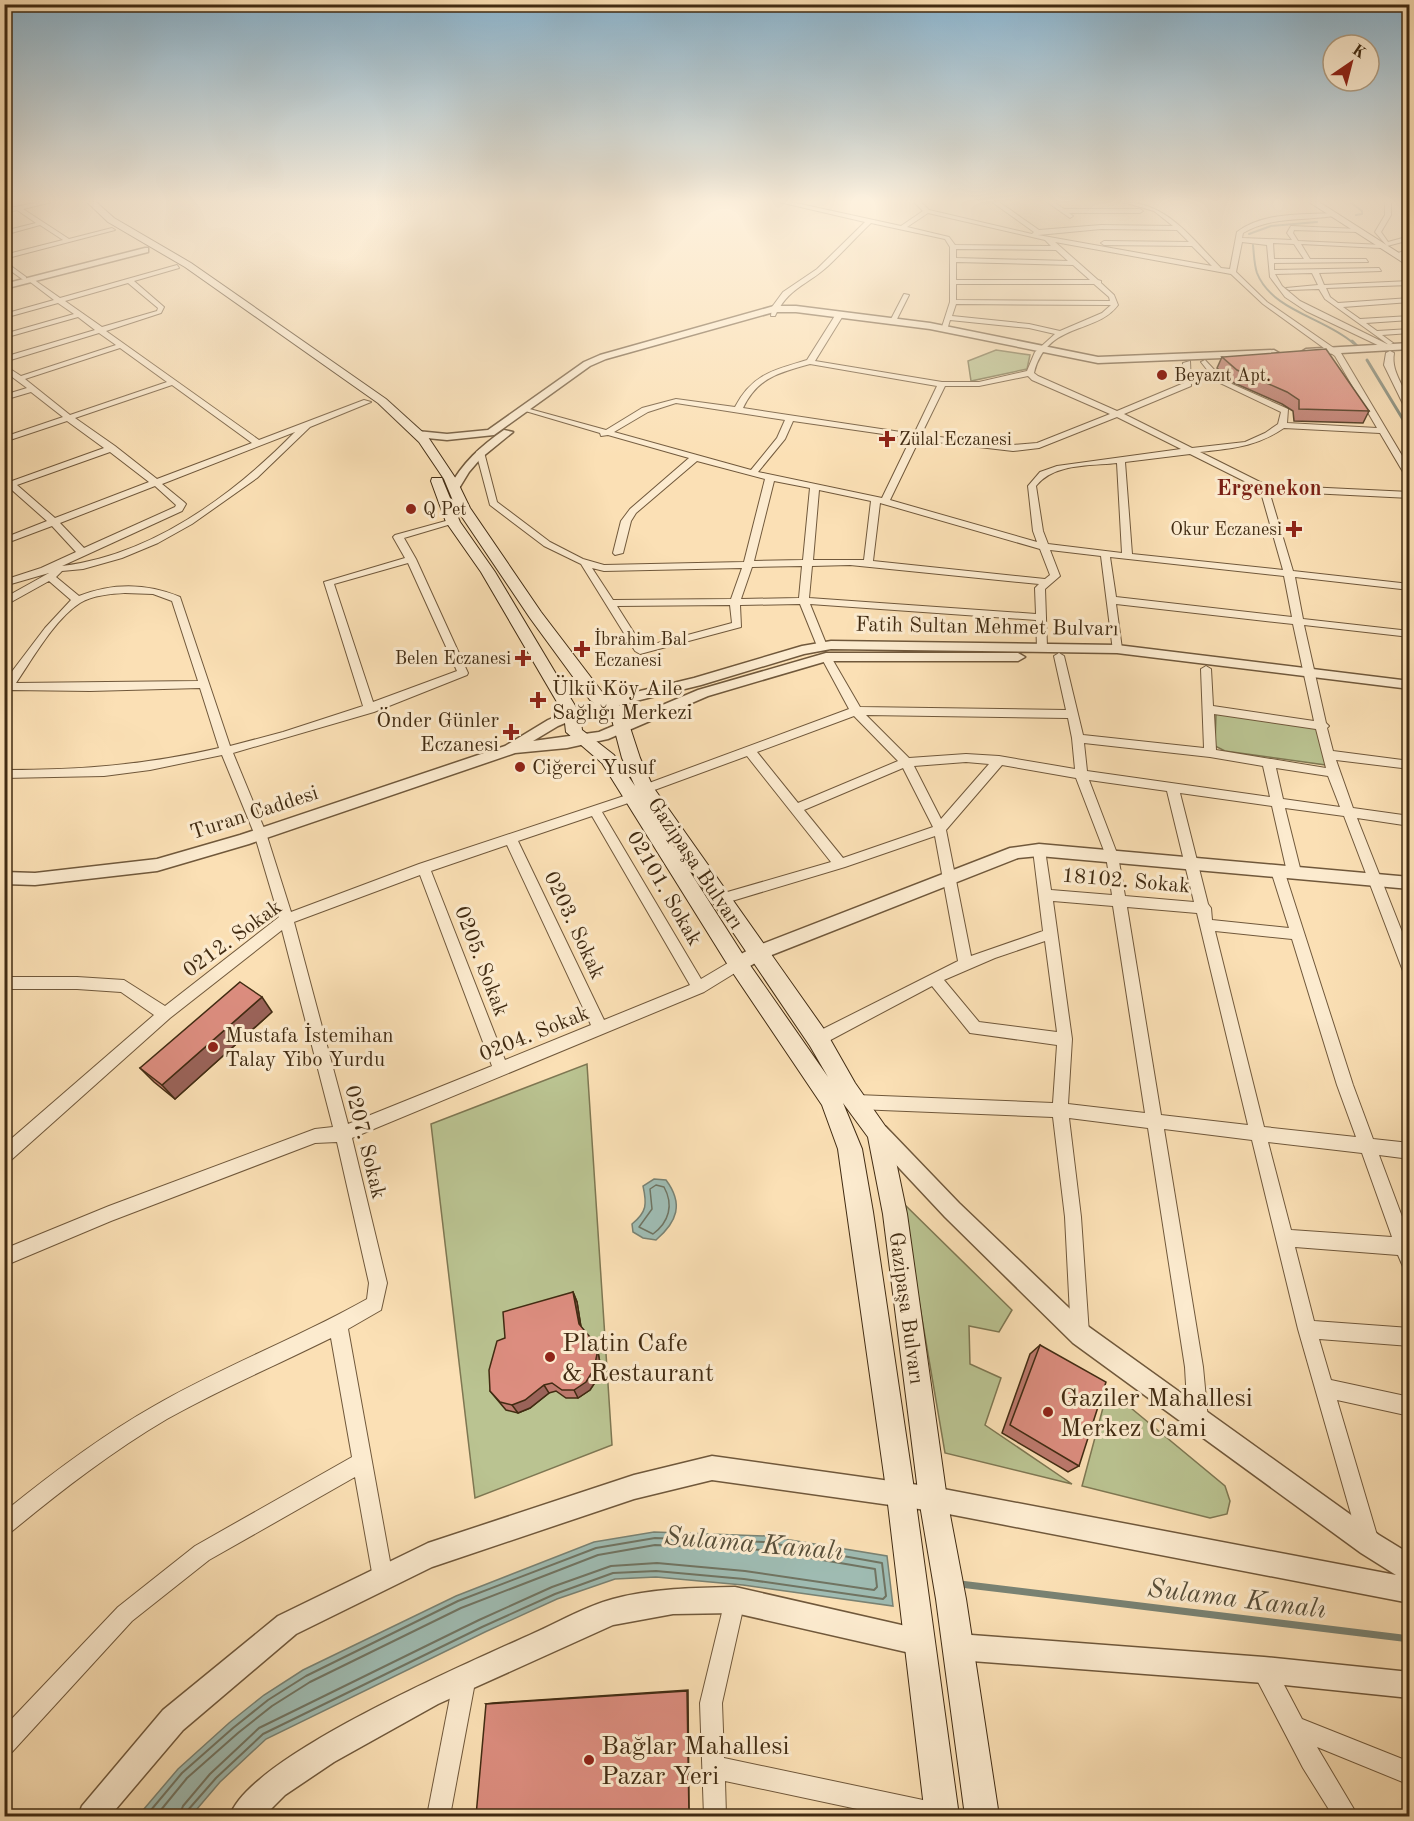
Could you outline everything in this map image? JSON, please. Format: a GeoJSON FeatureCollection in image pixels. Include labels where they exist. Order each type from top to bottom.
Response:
{"type":"FeatureCollection","features":[{"type":"Feature","properties":{"kind":"main road","name":"Gazipaşa Bulvarı"},"geometry":{"type":"LineString","coordinates":[[205,287],[367,402],[412,441],[438,484],[453,522],[488,572],[572,714],[574,732],[608,759],[639,793],[722,899],[818,1039],[847,1090],[879,1133],[895,1214],[933,1499],[958,1647]]}},
{"type":"Feature","properties":{"kind":"main road","name":"Gazipaşa Bulvarı"},"geometry":{"type":"LineString","coordinates":[[220,287],[373,394],[424,440],[454,488],[463,508],[535,615],[596,696],[618,713],[639,793],[738,964],[831,1100],[850,1149],[861,1212],[917,1628]]}},
{"type":"Feature","properties":{"kind":"main road"},"geometry":{"type":"LineString","coordinates":[[917,1628],[942,1816]]}},
{"type":"Feature","properties":{"kind":"main road"},"geometry":{"type":"LineString","coordinates":[[958,1647],[982,1816]]}},
{"type":"Feature","properties":{"kind":"street"},"geometry":{"type":"LineString","coordinates":[[39,287],[257,443]]}},
{"type":"Feature","properties":{"kind":"street"},"geometry":{"type":"LineString","coordinates":[[4,316],[105,287]]}},
{"type":"Feature","properties":{"kind":"street"},"geometry":{"type":"LineString","coordinates":[[4,360],[159,312],[162,308],[137,287]]}},
{"type":"Feature","properties":{"kind":"street"},"geometry":{"type":"LineString","coordinates":[[773,312],[785,294],[795,287]]}},
{"type":"Feature","properties":{"kind":"street"},"geometry":{"type":"LineString","coordinates":[[944,328],[953,302],[952,287]]}},
{"type":"Feature","properties":{"kind":"street"},"geometry":{"type":"LineString","coordinates":[[1030,373],[1032,361],[1038,351],[1061,333],[1110,312],[1114,303],[1112,296],[1103,287]]}},
{"type":"Feature","properties":{"kind":"street"},"geometry":{"type":"LineString","coordinates":[[1248,287],[1265,303],[1336,353],[1410,477]]}},
{"type":"Feature","properties":{"kind":"street"},"geometry":{"type":"LineString","coordinates":[[1282,287],[1286,294],[1299,303],[1356,331],[1370,341],[1390,349],[1410,352]]}},
{"type":"Feature","properties":{"kind":"street"},"geometry":{"type":"LineString","coordinates":[[1289,288],[1320,287],[1327,298],[1376,333],[1390,349],[1388,365],[1410,410]]}},
{"type":"Feature","properties":{"kind":"street"},"geometry":{"type":"LineString","coordinates":[[892,321],[906,295]]}},
{"type":"Feature","properties":{"kind":"street"},"geometry":{"type":"LineString","coordinates":[[1338,305],[1410,300]]}},
{"type":"Feature","properties":{"kind":"street"},"geometry":{"type":"LineString","coordinates":[[953,302],[1114,303]]}},
{"type":"Feature","properties":{"kind":"street"},"geometry":{"type":"LineString","coordinates":[[454,488],[461,472],[480,452],[531,412],[595,369],[612,360],[773,312],[892,321],[944,328],[1079,362],[1114,366],[1290,355]]}},
{"type":"Feature","properties":{"kind":"street"},"geometry":{"type":"LineString","coordinates":[[4,336],[78,315]]}},
{"type":"Feature","properties":{"kind":"street"},"geometry":{"type":"LineString","coordinates":[[838,316],[1098,360],[1336,353],[1410,346]]}},
{"type":"Feature","properties":{"kind":"street"},"geometry":{"type":"LineString","coordinates":[[810,362],[838,316]]}},
{"type":"Feature","properties":{"kind":"street"},"geometry":{"type":"LineString","coordinates":[[1287,317],[1311,326]]}},
{"type":"Feature","properties":{"kind":"street"},"geometry":{"type":"LineString","coordinates":[[948,318],[1029,326],[1061,333]]}},
{"type":"Feature","properties":{"kind":"street"},"geometry":{"type":"LineString","coordinates":[[1360,321],[1410,318]]}},
{"type":"Feature","properties":{"kind":"street"},"geometry":{"type":"LineString","coordinates":[[1376,333],[1410,331]]}},
{"type":"Feature","properties":{"kind":"street"},"geometry":{"type":"LineString","coordinates":[[1324,343],[1331,338]]}},
{"type":"Feature","properties":{"kind":"street"},"geometry":{"type":"LineString","coordinates":[[21,378],[122,345]]}},
{"type":"Feature","properties":{"kind":"street"},"geometry":{"type":"LineString","coordinates":[[738,410],[753,383],[766,376],[810,362],[942,384],[979,384],[1030,373]]}},
{"type":"Feature","properties":{"kind":"street"},"geometry":{"type":"LineString","coordinates":[[1042,647],[1040,588],[1055,576],[1038,531],[1032,486],[1039,476],[1050,469],[1247,444],[1268,435],[1282,424],[1285,411],[1275,404],[1221,381],[1210,373],[1205,362]]}},
{"type":"Feature","properties":{"kind":"street"},"geometry":{"type":"LineString","coordinates":[[604,434],[645,410],[676,401],[1013,448],[1039,445],[1188,384],[1187,363]]}},
{"type":"Feature","properties":{"kind":"street"},"geometry":{"type":"LineString","coordinates":[[4,367],[112,448],[181,504],[180,509],[82,552],[4,603]]}},
{"type":"Feature","properties":{"kind":"street"},"geometry":{"type":"LineString","coordinates":[[1030,373],[1035,378],[1118,414],[1264,488],[1410,495]]}},
{"type":"Feature","properties":{"kind":"street"},"geometry":{"type":"LineString","coordinates":[[1395,380],[1410,380]]}},
{"type":"Feature","properties":{"kind":"street"},"geometry":{"type":"LineString","coordinates":[[4,440],[173,382]]}},
{"type":"Feature","properties":{"kind":"street"},"geometry":{"type":"LineString","coordinates":[[868,564],[881,500],[942,384]]}},
{"type":"Feature","properties":{"kind":"street"},"geometry":{"type":"LineString","coordinates":[[4,398],[34,388]]}},
{"type":"Feature","properties":{"kind":"street"},"geometry":{"type":"LineString","coordinates":[[4,541],[367,402]]}},
{"type":"Feature","properties":{"kind":"street"},"geometry":{"type":"LineString","coordinates":[[417,434],[440,437],[490,433],[531,412],[752,474],[881,500],[1045,548],[1410,587]]}},
{"type":"Feature","properties":{"kind":"street"},"geometry":{"type":"LineString","coordinates":[[752,474],[774,450],[790,418]]}},
{"type":"Feature","properties":{"kind":"street"},"geometry":{"type":"LineString","coordinates":[[4,584],[92,565],[134,549],[206,512],[249,481],[288,447],[308,424]]}},
{"type":"Feature","properties":{"kind":"street"},"geometry":{"type":"LineString","coordinates":[[1282,424],[1383,431]]}},
{"type":"Feature","properties":{"kind":"street"},"geometry":{"type":"LineString","coordinates":[[8,481],[112,448]]}},
{"type":"Feature","properties":{"kind":"street"},"geometry":{"type":"LineString","coordinates":[[480,452],[493,503],[508,517],[547,543],[584,562],[604,568],[807,562],[868,564],[1048,582]]}},
{"type":"Feature","properties":{"kind":"street"},"geometry":{"type":"LineString","coordinates":[[618,553],[626,521],[633,512],[695,458]]}},
{"type":"Feature","properties":{"kind":"street"},"geometry":{"type":"LineString","coordinates":[[1121,460],[1127,555]]}},
{"type":"Feature","properties":{"kind":"street"},"geometry":{"type":"LineString","coordinates":[[584,562],[640,651],[737,625],[735,602],[748,564],[770,478]]}},
{"type":"Feature","properties":{"kind":"street"},"geometry":{"type":"LineString","coordinates":[[8,481],[54,522],[82,552]]}},
{"type":"Feature","properties":{"kind":"street"},"geometry":{"type":"LineString","coordinates":[[815,487],[804,601],[824,652],[856,711],[906,762],[940,828],[965,963]]}},
{"type":"Feature","properties":{"kind":"street"},"geometry":{"type":"LineString","coordinates":[[1264,488],[1289,574],[1309,678],[1323,726],[1333,773],[1410,971]]}},
{"type":"Feature","properties":{"kind":"street"},"geometry":{"type":"LineString","coordinates":[[4,774],[102,772],[151,766],[226,750],[370,709],[463,673],[411,559],[398,537],[453,522]]}},
{"type":"Feature","properties":{"kind":"street"},"geometry":{"type":"LineString","coordinates":[[1105,553],[1117,649]]}},
{"type":"Feature","properties":{"kind":"street"},"geometry":{"type":"LineString","coordinates":[[370,709],[329,582],[411,559]]}},
{"type":"Feature","properties":{"kind":"street"},"geometry":{"type":"LineString","coordinates":[[6,688],[62,613],[78,600],[47,574]]}},
{"type":"Feature","properties":{"kind":"street","name":"0207. Sokak"},"geometry":{"type":"LineString","coordinates":[[78,600],[110,591],[126,590],[154,591],[176,599],[226,750],[260,833],[286,919],[343,1134],[378,1282],[375,1304],[338,1326]]}},
{"type":"Feature","properties":{"kind":"street"},"geometry":{"type":"LineString","coordinates":[[1111,600],[1410,634]]}},
{"type":"Feature","properties":{"kind":"street"},"geometry":{"type":"LineString","coordinates":[[610,603],[804,601],[1041,617]]}},
{"type":"Feature","properties":{"kind":"street","name":"Fatih Sultan Mehmet Bulvarı"},"geometry":{"type":"LineString","coordinates":[[510,749],[567,744],[603,736],[703,693],[824,652],[857,644],[1117,649],[1410,696]]}},
{"type":"Feature","properties":{"kind":"street","name":"Fatih Sultan Mehmet Bulvarı"},"geometry":{"type":"LineString","coordinates":[[510,749],[572,714],[696,682],[802,650],[1107,658],[1206,669],[1410,685]]}},
{"type":"Feature","properties":{"kind":"street"},"geometry":{"type":"LineString","coordinates":[[1059,656],[1078,738],[1082,774],[1112,856],[1194,1367],[1198,1420]]}},
{"type":"Feature","properties":{"kind":"street"},"geometry":{"type":"LineString","coordinates":[[1206,669],[1210,753]]}},
{"type":"Feature","properties":{"kind":"street"},"geometry":{"type":"LineString","coordinates":[[6,688],[205,684]]}},
{"type":"Feature","properties":{"kind":"street"},"geometry":{"type":"LineString","coordinates":[[1208,709],[1323,726]]}},
{"type":"Feature","properties":{"kind":"street"},"geometry":{"type":"LineString","coordinates":[[856,711],[1072,714]]}},
{"type":"Feature","properties":{"kind":"street","name":"0212. Sokak"},"geometry":{"type":"LineString","coordinates":[[4,1156],[165,1014],[286,919],[424,868],[596,810],[856,711]]}},
{"type":"Feature","properties":{"kind":"street"},"geometry":{"type":"LineString","coordinates":[[1078,738],[1210,753],[1333,773]]}},
{"type":"Feature","properties":{"kind":"street","name":"Turan Caddesi"},"geometry":{"type":"LineString","coordinates":[[4,878],[35,879],[157,865],[510,749]]}},
{"type":"Feature","properties":{"kind":"street"},"geometry":{"type":"LineString","coordinates":[[750,751],[840,864]]}},
{"type":"Feature","properties":{"kind":"street"},"geometry":{"type":"LineString","coordinates":[[1330,755],[1410,765]]}},
{"type":"Feature","properties":{"kind":"street"},"geometry":{"type":"LineString","coordinates":[[796,809],[906,762],[966,758],[999,760],[1349,813],[1410,820]]}},
{"type":"Feature","properties":{"kind":"street"},"geometry":{"type":"LineString","coordinates":[[722,899],[840,864],[940,828],[999,760]]}},
{"type":"Feature","properties":{"kind":"street"},"geometry":{"type":"LineString","coordinates":[[1268,761],[1277,801],[1297,934],[1366,1145],[1406,1247],[1410,1263]]}},
{"type":"Feature","properties":{"kind":"street"},"geometry":{"type":"LineString","coordinates":[[1172,787],[1193,863],[1307,1329],[1370,1544]]}},
{"type":"Feature","properties":{"kind":"street","name":"02101. Sokak"},"geometry":{"type":"LineString","coordinates":[[596,810],[699,988]]}},
{"type":"Feature","properties":{"kind":"street","name":"0203. Sokak"},"geometry":{"type":"LineString","coordinates":[[511,839],[600,1028]]}},
{"type":"Feature","properties":{"kind":"street"},"geometry":{"type":"LineString","coordinates":[[1039,850],[1065,1039],[1060,1110],[1073,1217],[1081,1335]]}},
{"type":"Feature","properties":{"kind":"street"},"geometry":{"type":"LineString","coordinates":[[738,964],[758,953],[1017,852],[1039,850],[1410,883]]}},
{"type":"Feature","properties":{"kind":"street","name":"0205. Sokak"},"geometry":{"type":"LineString","coordinates":[[424,868],[501,1069]]}},
{"type":"Feature","properties":{"kind":"street","name":"18102. Sokak"},"geometry":{"type":"LineString","coordinates":[[1045,895],[1204,908]]}},
{"type":"Feature","properties":{"kind":"street"},"geometry":{"type":"LineString","coordinates":[[1208,925],[1297,934]]}},
{"type":"Feature","properties":{"kind":"street"},"geometry":{"type":"LineString","coordinates":[[818,1039],[965,963],[1051,934]]}},
{"type":"Feature","properties":{"kind":"street","name":"0204. Sokak"},"geometry":{"type":"LineString","coordinates":[[4,1258],[109,1214],[315,1136],[343,1134],[699,988],[738,964]]}},
{"type":"Feature","properties":{"kind":"street"},"geometry":{"type":"LineString","coordinates":[[934,979],[975,1028],[1065,1039]]}},
{"type":"Feature","properties":{"kind":"street"},"geometry":{"type":"LineString","coordinates":[[4,983],[77,983],[124,986],[165,1014]]}},
{"type":"Feature","properties":{"kind":"street"},"geometry":{"type":"LineString","coordinates":[[857,1102],[1060,1110],[1155,1123],[1410,1151]]}},
{"type":"Feature","properties":{"kind":"street"},"geometry":{"type":"LineString","coordinates":[[879,1133],[952,1210],[1081,1335],[1370,1544],[1410,1569]]}},
{"type":"Feature","properties":{"kind":"street"},"geometry":{"type":"LineString","coordinates":[[1285,1238],[1406,1247]]}},
{"type":"Feature","properties":{"kind":"street"},"geometry":{"type":"LineString","coordinates":[[4,1525],[63,1477],[163,1412],[338,1326],[383,1578]]}},
{"type":"Feature","properties":{"kind":"street"},"geometry":{"type":"LineString","coordinates":[[1307,1329],[1410,1337]]}},
{"type":"Feature","properties":{"kind":"street"},"geometry":{"type":"LineString","coordinates":[[1324,1388],[1410,1407]]}},
{"type":"Feature","properties":{"kind":"street"},"geometry":{"type":"LineString","coordinates":[[4,1744],[125,1614],[202,1553],[362,1462]]}},
{"type":"Feature","properties":{"kind":"street"},"geometry":{"type":"LineString","coordinates":[[92,1816],[173,1720],[287,1625],[428,1556],[634,1487],[712,1468],[933,1499],[1410,1590]]}},
{"type":"Feature","properties":{"kind":"street"},"geometry":{"type":"LineString","coordinates":[[715,1816],[711,1703],[735,1600]]}},
{"type":"Feature","properties":{"kind":"street"},"geometry":{"type":"LineString","coordinates":[[244,1816],[275,1785],[324,1752],[428,1694],[612,1612],[673,1601],[735,1600],[917,1628]]}},
{"type":"Feature","properties":{"kind":"street"},"geometry":{"type":"LineString","coordinates":[[958,1647],[1264,1670],[1410,1685]]}},
{"type":"Feature","properties":{"kind":"street"},"geometry":{"type":"LineString","coordinates":[[1264,1670],[1346,1816]]}},
{"type":"Feature","properties":{"kind":"street"},"geometry":{"type":"LineString","coordinates":[[438,1816],[465,1677]]}},
{"type":"Feature","properties":{"kind":"street"},"geometry":{"type":"LineString","coordinates":[[1294,1727],[1410,1774]]}},
{"type":"Feature","properties":{"kind":"street"},"geometry":{"type":"LineString","coordinates":[[713,1767],[942,1816]]}},
{"type":"Feature","properties":{"kind":"green space"},"geometry":{"type":"Polygon","coordinates":[[[996,350],[1030,355],[1027,369],[971,381],[968,361],[996,350]]]}},
{"type":"Feature","properties":{"kind":"green space"},"geometry":{"type":"Polygon","coordinates":[[[1216,713],[1321,728],[1333,766],[1225,751],[1215,746],[1216,713]]]}},
{"type":"Feature","properties":{"kind":"green space"},"geometry":{"type":"Polygon","coordinates":[[[587,1064],[612,1445],[475,1498],[431,1124],[587,1064]]]}},
{"type":"Feature","properties":{"kind":"green space"},"geometry":{"type":"Polygon","coordinates":[[[902,1202],[1012,1310],[999,1332],[969,1326],[970,1364],[1001,1378],[985,1425],[1072,1484],[945,1453],[902,1202]]]}},
{"type":"Feature","properties":{"kind":"green space"},"geometry":{"type":"Polygon","coordinates":[[[1108,1389],[1225,1486],[1230,1501],[1227,1514],[1210,1518],[1082,1486],[1108,1389]]]}},
{"type":"Feature","properties":{"kind":"water"},"geometry":{"type":"Polygon","coordinates":[[[654,1179],[666,1180],[672,1189],[676,1205],[676,1212],[669,1226],[656,1240],[643,1238],[633,1232],[632,1224],[641,1216],[645,1207],[643,1186],[654,1179]]]}},
{"type":"Feature","properties":{"kind":"water"},"geometry":{"type":"Polygon","coordinates":[[[654,1532],[766,1536],[887,1556],[893,1606],[743,1585],[656,1577],[615,1579],[557,1599],[485,1632],[266,1739],[220,1782],[191,1816],[138,1816],[178,1769],[229,1723],[264,1695],[303,1670],[456,1596],[594,1542],[654,1532]]]}},
{"type":"Feature","properties":{"kind":"building"},"geometry":{"type":"Polygon","coordinates":[[[1326,349],[1369,411],[1299,409],[1299,400],[1287,392],[1237,370],[1222,357],[1326,349]]]}},
{"type":"Feature","properties":{"kind":"building"},"geometry":{"type":"Polygon","coordinates":[[[240,982],[262,997],[162,1085],[140,1068],[240,982]]]}},
{"type":"Feature","properties":{"kind":"building","name":"Platin Cafe & Restaurant"},"geometry":{"type":"Polygon","coordinates":[[[573,1292],[579,1324],[595,1343],[597,1354],[594,1369],[586,1382],[574,1390],[562,1390],[552,1383],[544,1385],[525,1400],[512,1405],[500,1402],[490,1391],[489,1370],[497,1341],[505,1338],[503,1312],[573,1292]]]}},
{"type":"Feature","properties":{"kind":"building","name":"Gaziler Mahallesi Merkez Cami"},"geometry":{"type":"Polygon","coordinates":[[[1040,1345],[1106,1382],[1079,1466],[1010,1425],[1040,1345]]]}},
{"type":"Feature","properties":{"kind":"building","name":"Bağlar Mahallesi Pazar Yeri"},"geometry":{"type":"Polygon","coordinates":[[[687,1691],[689,1816],[476,1816],[486,1704],[687,1691]]]}},
{"type":"Feature","properties":{"kind":"waterway"},"geometry":{"type":"LineString","coordinates":[[1265,287],[1287,305],[1341,334],[1353,343]]}},
{"type":"Feature","properties":{"kind":"waterway"},"geometry":{"type":"LineString","coordinates":[[1352,341],[1358,347]]}},
{"type":"Feature","properties":{"kind":"waterway"},"geometry":{"type":"LineString","coordinates":[[1367,360],[1410,431]]}},
{"type":"Feature","properties":{"kind":"waterway","name":"Sulama Kanalı"},"geometry":{"type":"LineString","coordinates":[[960,1584],[1410,1639]]}},
{"type":"Feature","properties":{"kind":"place","name":"Beyazıt Apt."},"geometry":{"type":"Point","coordinates":[1162,375]}},
{"type":"Feature","properties":{"kind":"place","name":"Zülal Eczanesi"},"geometry":{"type":"Point","coordinates":[887,439]}},
{"type":"Feature","properties":{"kind":"place","name":"Q Pet"},"geometry":{"type":"Point","coordinates":[411,509]}},
{"type":"Feature","properties":{"kind":"place","name":"Okur Eczanesi"},"geometry":{"type":"Point","coordinates":[1294,529]}},
{"type":"Feature","properties":{"kind":"place","name":"İbrahim Bal Eczanesi"},"geometry":{"type":"Point","coordinates":[582,649]}},
{"type":"Feature","properties":{"kind":"place","name":"Belen Eczanesi"},"geometry":{"type":"Point","coordinates":[523,658]}},
{"type":"Feature","properties":{"kind":"place","name":"Ülkü Köy Aile Sağlığı Merkezi"},"geometry":{"type":"Point","coordinates":[538,700]}},
{"type":"Feature","properties":{"kind":"place","name":"Önder Günler Eczanesi"},"geometry":{"type":"Point","coordinates":[511,732]}},
{"type":"Feature","properties":{"kind":"place","name":"Ciğerci Yusuf"},"geometry":{"type":"Point","coordinates":[520,767]}},
{"type":"Feature","properties":{"kind":"place","name":"Mustafa İstemihan Talay Yibo Yurdu"},"geometry":{"type":"Point","coordinates":[213,1047]}},
{"type":"Feature","properties":{"kind":"place","name":"Platin Cafe & Restaurant"},"geometry":{"type":"Point","coordinates":[550,1357]}},
{"type":"Feature","properties":{"kind":"place","name":"Gaziler Mahallesi Merkez Cami"},"geometry":{"type":"Point","coordinates":[1048,1412]}},
{"type":"Feature","properties":{"kind":"place","name":"Bağlar Mahallesi Pazar Yeri"},"geometry":{"type":"Point","coordinates":[589,1760]}},
{"type":"Feature","properties":{"kind":"district","name":"Ergenekon"},"geometry":{"type":"Point","coordinates":[1269,487]}}]}
